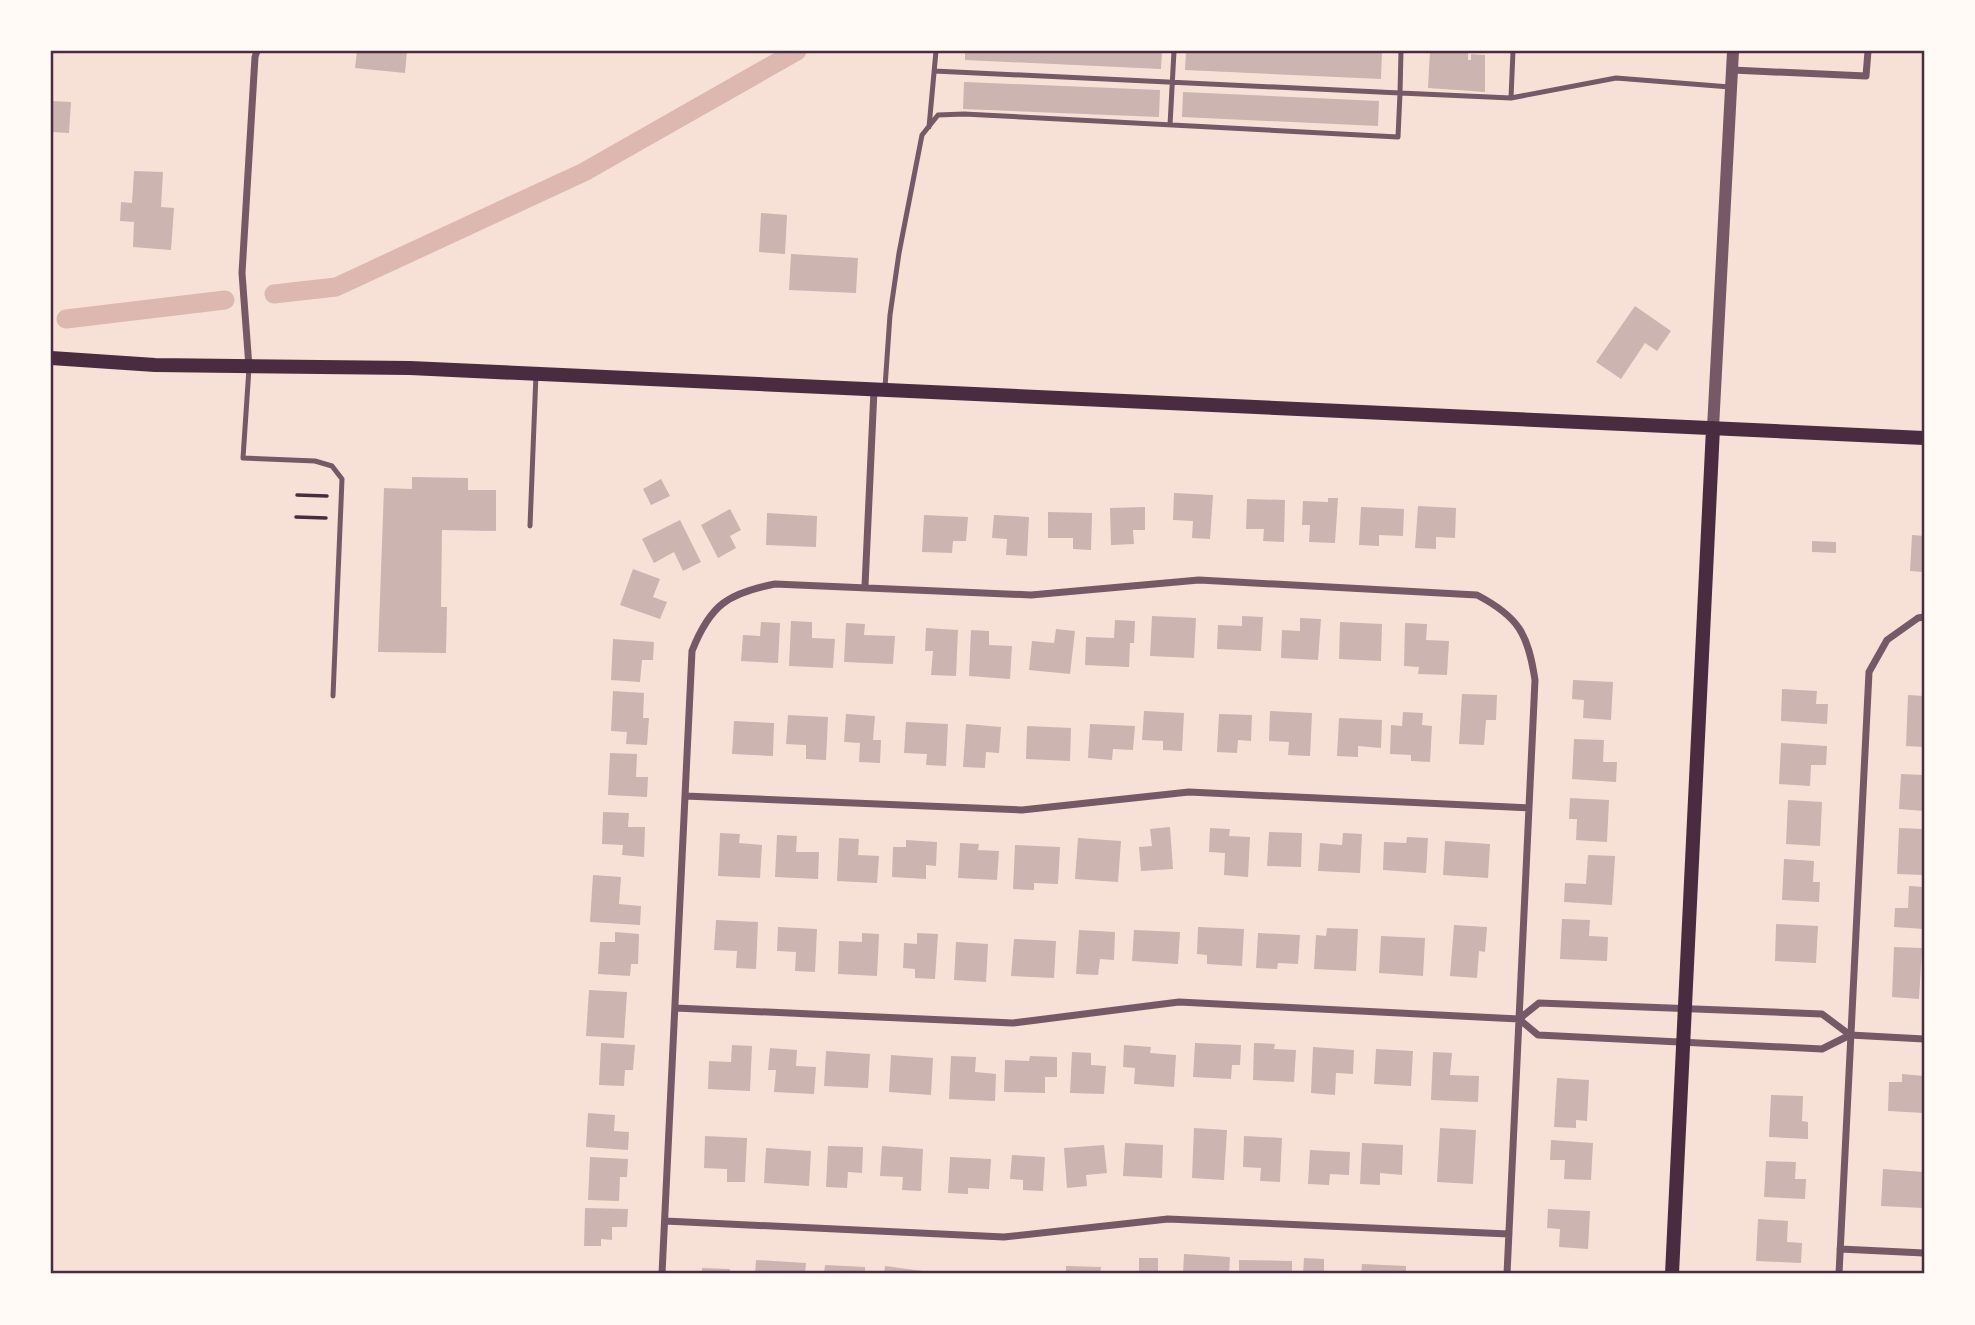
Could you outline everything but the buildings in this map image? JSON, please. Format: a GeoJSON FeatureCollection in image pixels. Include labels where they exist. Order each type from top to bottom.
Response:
{"type":"FeatureCollection","features":[{"type":"Feature","properties":{"kind":"main road"},"geometry":{"type":"LineString","coordinates":[[51,358],[155,365],[410,368],[1924,438]]}},
{"type":"Feature","properties":{"kind":"main road"},"geometry":{"type":"LineString","coordinates":[[1672,1274],[1713,428]]}},
{"type":"Feature","properties":{"kind":"street"},"geometry":{"type":"LineString","coordinates":[[249,367],[242,273],[257,51]]}},
{"type":"Feature","properties":{"kind":"street"},"geometry":{"type":"LineString","coordinates":[[1713,428],[1733,51]]}},
{"type":"Feature","properties":{"kind":"street"},"geometry":{"type":"LineString","coordinates":[[1732,70],[1866,76],[1868,51]]}},
{"type":"Feature","properties":{"kind":"street"},"geometry":{"type":"LineString","coordinates":[[865,586],[880,390]]}},
{"type":"Feature","properties":{"kind":"street"},"geometry":{"type":"LineString","coordinates":[[662,1274],[692,652],[709,618],[724,602],[745,589],[775,584],[1031,595],[1199,580],[1477,595],[1499,607],[1517,624],[1531,650],[1535,680],[1507,1274]]}},
{"type":"Feature","properties":{"kind":"street"},"geometry":{"type":"LineString","coordinates":[[1839,1274],[1869,672],[1888,640],[1921,617]]}},
{"type":"Feature","properties":{"kind":"street"},"geometry":{"type":"LineString","coordinates":[[685,796],[1022,810],[1189,792],[1529,808]]}},
{"type":"Feature","properties":{"kind":"street"},"geometry":{"type":"LineString","coordinates":[[675,1008],[1013,1023],[1179,1002],[1519,1018],[1538,1035],[1822,1049],[1850,1035],[1924,1039]]}},
{"type":"Feature","properties":{"kind":"street"},"geometry":{"type":"LineString","coordinates":[[1519,1018],[1539,1003],[1822,1014],[1850,1035]]}},
{"type":"Feature","properties":{"kind":"street"},"geometry":{"type":"LineString","coordinates":[[665,1221],[1004,1237],[1168,1219],[1509,1234]]}},
{"type":"Feature","properties":{"kind":"street"},"geometry":{"type":"LineString","coordinates":[[1840,1249],[1924,1253]]}},
{"type":"Feature","properties":{"kind":"lane"},"geometry":{"type":"LineString","coordinates":[[929,127],[936,51]]}},
{"type":"Feature","properties":{"kind":"lane"},"geometry":{"type":"LineString","coordinates":[[1170,125],[1174,51]]}},
{"type":"Feature","properties":{"kind":"lane"},"geometry":{"type":"LineString","coordinates":[[880,390],[899,253],[922,135],[938,116],[964,114],[1398,137],[1401,51]]}},
{"type":"Feature","properties":{"kind":"lane"},"geometry":{"type":"LineString","coordinates":[[1511,98],[1513,51]]}},
{"type":"Feature","properties":{"kind":"lane"},"geometry":{"type":"LineString","coordinates":[[934,71],[1511,98],[1616,78],[1731,87]]}},
{"type":"Feature","properties":{"kind":"lane"},"geometry":{"type":"LineString","coordinates":[[249,367],[243,458],[316,461],[332,466],[342,479],[333,696]]}},
{"type":"Feature","properties":{"kind":"lane"},"geometry":{"type":"LineString","coordinates":[[530,526],[536,374]]}},
{"type":"Feature","properties":{"kind":"path"},"geometry":{"type":"LineString","coordinates":[[297,495],[327,496]]}},
{"type":"Feature","properties":{"kind":"path"},"geometry":{"type":"LineString","coordinates":[[296,517],[326,518]]}},
{"type":"Feature","properties":{"kind":"waterway"},"geometry":{"type":"LineString","coordinates":[[274,294],[336,287],[584,172],[797,51]]}},
{"type":"Feature","properties":{"kind":"waterway"},"geometry":{"type":"LineString","coordinates":[[66,319],[225,300]]}}]}
